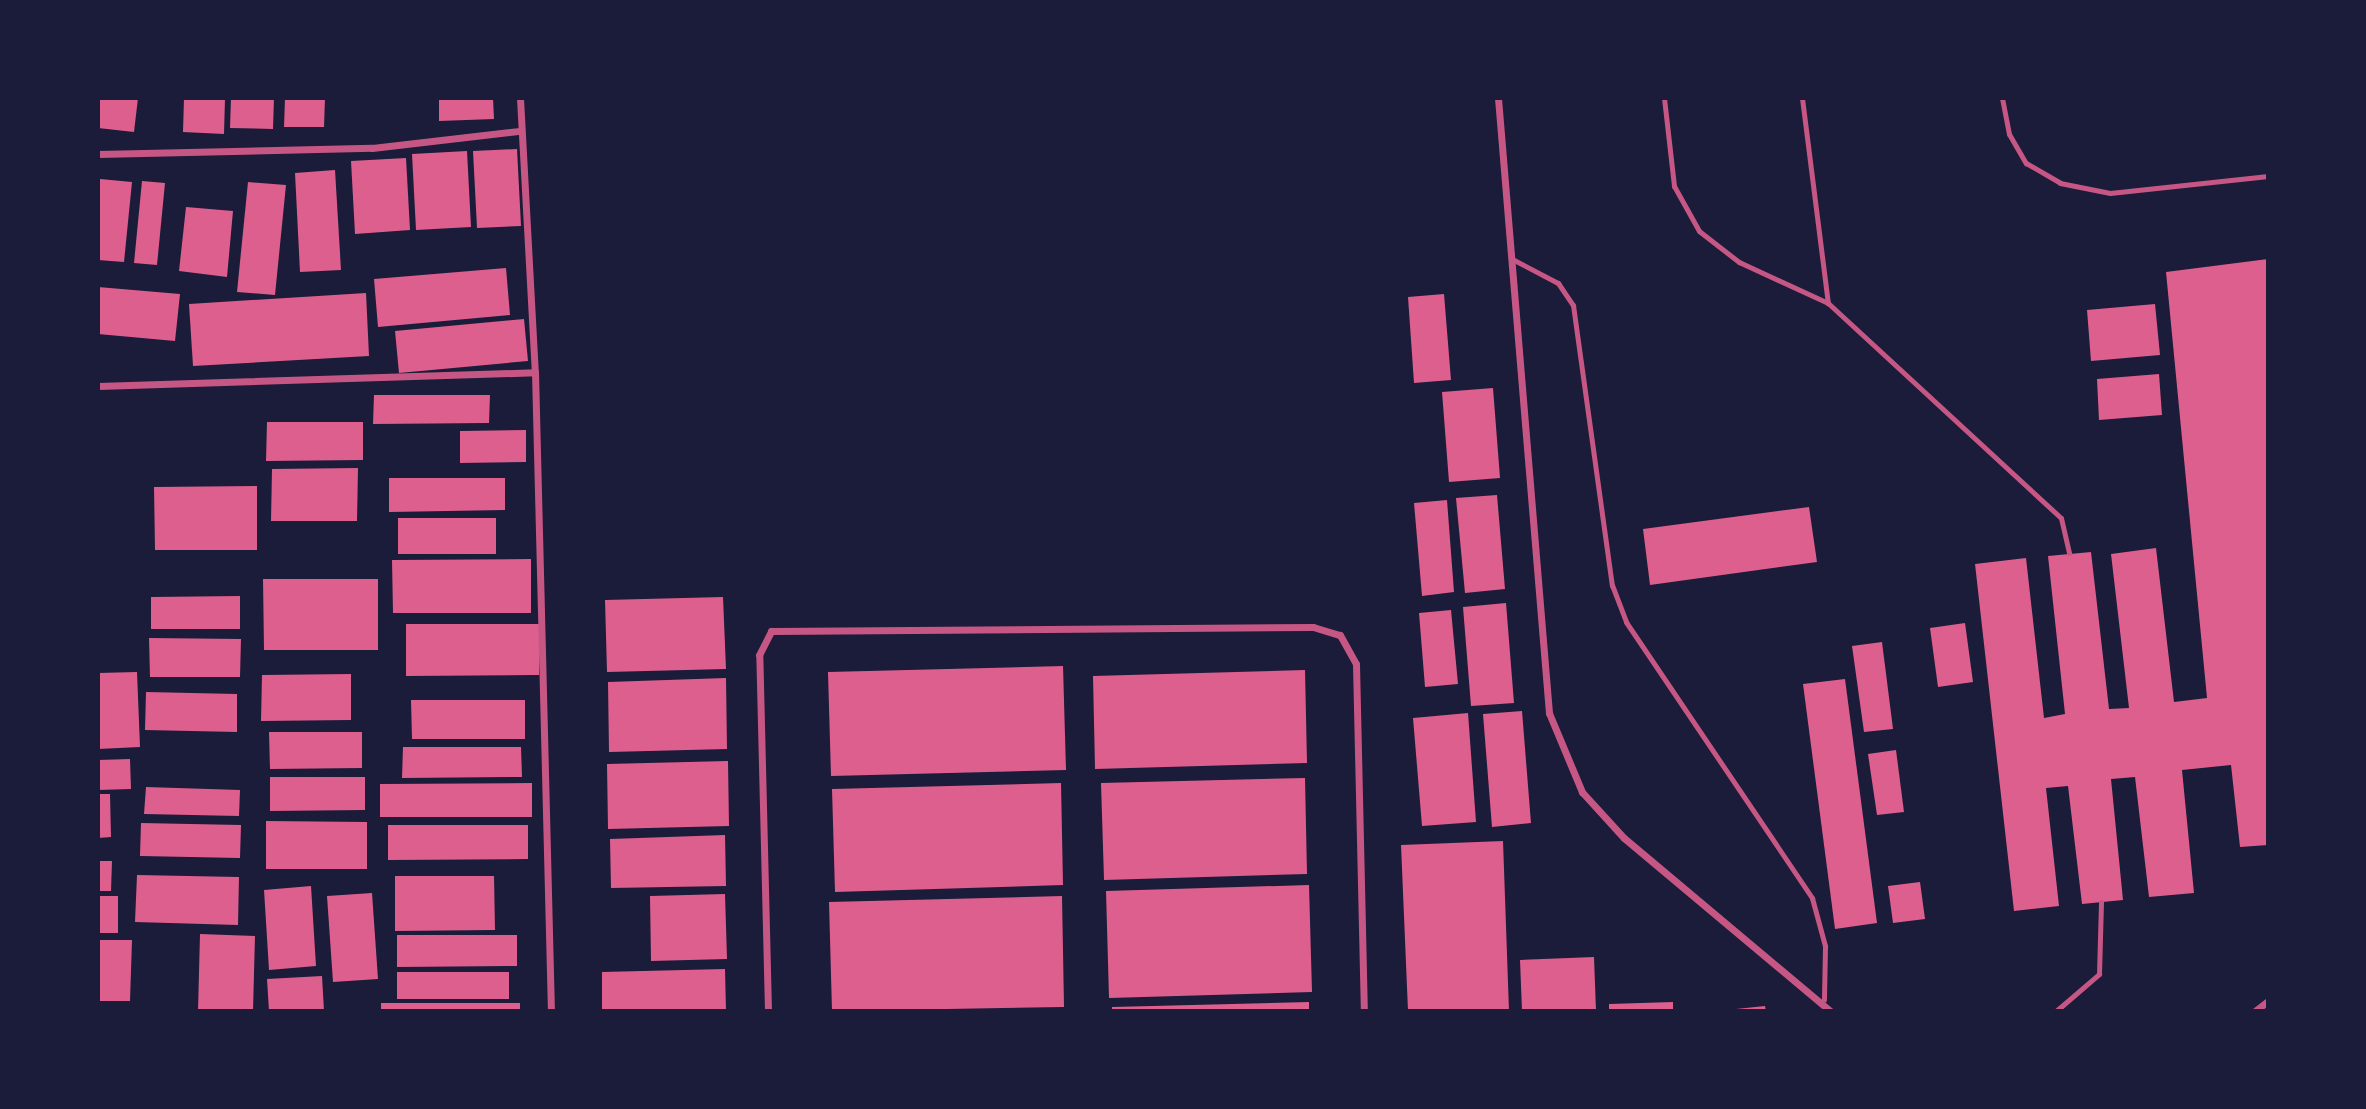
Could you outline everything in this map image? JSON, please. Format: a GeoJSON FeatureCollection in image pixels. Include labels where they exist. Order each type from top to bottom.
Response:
{"type":"FeatureCollection","features":[{"type":"Feature","properties":{"kind":"street"},"geometry":{"type":"LineString","coordinates":[[520,98],[535,372],[551,1011]]}},
{"type":"Feature","properties":{"kind":"street"},"geometry":{"type":"LineString","coordinates":[[1499,98],[1549,713],[1582,792],[1623,838],[1824,1000],[1830,1011]]}},
{"type":"Feature","properties":{"kind":"street"},"geometry":{"type":"LineString","coordinates":[[98,154],[372,148],[520,131]]}},
{"type":"Feature","properties":{"kind":"street"},"geometry":{"type":"LineString","coordinates":[[98,386],[535,372]]}},
{"type":"Feature","properties":{"kind":"street"},"geometry":{"type":"LineString","coordinates":[[768,1011],[759,649],[771,631],[1286,627],[1328,628],[1351,648],[1356,664],[1364,1011]]}},
{"type":"Feature","properties":{"kind":"street"},"geometry":{"type":"LineString","coordinates":[[2255,1011],[2266,1002]]}},
{"type":"Feature","properties":{"kind":"lane"},"geometry":{"type":"LineString","coordinates":[[1664,98],[1674,186],[1699,231],[1740,262],[1828,303],[2061,518],[2069,553]]}},
{"type":"Feature","properties":{"kind":"lane"},"geometry":{"type":"LineString","coordinates":[[1802,98],[1828,303]]}},
{"type":"Feature","properties":{"kind":"lane"},"geometry":{"type":"LineString","coordinates":[[2002,98],[2009,134],[2026,163],[2060,183],[2110,193],[2268,177]]}},
{"type":"Feature","properties":{"kind":"lane"},"geometry":{"type":"LineString","coordinates":[[1514,260],[1558,283],[1573,305],[1612,585],[1626,622],[1812,898],[1825,946],[1824,1000]]}},
{"type":"Feature","properties":{"kind":"lane"},"geometry":{"type":"LineString","coordinates":[[2056,1011],[2099,974],[2101,902]]}},
{"type":"Feature","properties":{"kind":"building"},"geometry":{"type":"Polygon","coordinates":[[[98,98],[138,98],[134,132],[98,128],[98,98]]]}},
{"type":"Feature","properties":{"kind":"building"},"geometry":{"type":"Polygon","coordinates":[[[184,98],[225,98],[224,134],[183,132],[184,98]]]}},
{"type":"Feature","properties":{"kind":"building"},"geometry":{"type":"Polygon","coordinates":[[[231,98],[274,98],[273,129],[230,128],[231,98]]]}},
{"type":"Feature","properties":{"kind":"building"},"geometry":{"type":"Polygon","coordinates":[[[285,98],[325,98],[324,127],[284,127],[285,98]]]}},
{"type":"Feature","properties":{"kind":"building"},"geometry":{"type":"Polygon","coordinates":[[[439,98],[493,98],[494,119],[439,121],[439,98]]]}},
{"type":"Feature","properties":{"kind":"building"},"geometry":{"type":"Polygon","coordinates":[[[517,149],[521,226],[477,228],[473,151],[517,149]]]}},
{"type":"Feature","properties":{"kind":"building"},"geometry":{"type":"Polygon","coordinates":[[[467,151],[471,227],[416,230],[412,154],[467,151]]]}},
{"type":"Feature","properties":{"kind":"building"},"geometry":{"type":"Polygon","coordinates":[[[406,158],[410,230],[355,234],[351,161],[406,158]]]}},
{"type":"Feature","properties":{"kind":"building"},"geometry":{"type":"Polygon","coordinates":[[[335,170],[341,270],[300,272],[295,173],[335,170]]]}},
{"type":"Feature","properties":{"kind":"building"},"geometry":{"type":"Polygon","coordinates":[[[100,179],[132,182],[124,262],[98,260],[100,179]]]}},
{"type":"Feature","properties":{"kind":"building"},"geometry":{"type":"Polygon","coordinates":[[[142,181],[165,183],[157,265],[134,263],[142,181]]]}},
{"type":"Feature","properties":{"kind":"building"},"geometry":{"type":"Polygon","coordinates":[[[248,182],[286,185],[275,295],[237,292],[248,182]]]}},
{"type":"Feature","properties":{"kind":"building"},"geometry":{"type":"Polygon","coordinates":[[[186,207],[233,211],[227,277],[179,271],[186,207]]]}},
{"type":"Feature","properties":{"kind":"building"},"geometry":{"type":"Polygon","coordinates":[[[2268,259],[2268,845],[2240,847],[2231,765],[2182,770],[2194,893],[2149,897],[2135,777],[2111,779],[2123,900],[2082,904],[2068,786],[2046,788],[2059,906],[2014,911],[1975,564],[2026,558],[2044,718],[2065,714],[2048,556],[2091,552],[2109,709],[2129,708],[2111,554],[2156,548],[2174,702],[2207,698],[2166,272],[2268,259]]]}},
{"type":"Feature","properties":{"kind":"building"},"geometry":{"type":"Polygon","coordinates":[[[506,268],[510,315],[378,327],[374,279],[506,268]]]}},
{"type":"Feature","properties":{"kind":"building"},"geometry":{"type":"Polygon","coordinates":[[[98,287],[180,294],[175,341],[98,334],[98,287]]]}},
{"type":"Feature","properties":{"kind":"building"},"geometry":{"type":"Polygon","coordinates":[[[366,293],[369,356],[193,366],[189,304],[366,293]]]}},
{"type":"Feature","properties":{"kind":"building"},"geometry":{"type":"Polygon","coordinates":[[[1444,294],[1451,380],[1414,383],[1408,297],[1444,294]]]}},
{"type":"Feature","properties":{"kind":"building"},"geometry":{"type":"Polygon","coordinates":[[[2155,304],[2160,355],[2091,361],[2087,310],[2155,304]]]}},
{"type":"Feature","properties":{"kind":"building"},"geometry":{"type":"Polygon","coordinates":[[[524,319],[528,361],[399,373],[395,331],[524,319]]]}},
{"type":"Feature","properties":{"kind":"building"},"geometry":{"type":"Polygon","coordinates":[[[2159,374],[2162,415],[2099,420],[2097,379],[2159,374]]]}},
{"type":"Feature","properties":{"kind":"building"},"geometry":{"type":"Polygon","coordinates":[[[1493,388],[1500,478],[1449,482],[1442,392],[1493,388]]]}},
{"type":"Feature","properties":{"kind":"building"},"geometry":{"type":"Polygon","coordinates":[[[374,395],[490,395],[489,423],[373,424],[374,395]]]}},
{"type":"Feature","properties":{"kind":"building"},"geometry":{"type":"Polygon","coordinates":[[[267,422],[363,422],[363,460],[266,461],[267,422]]]}},
{"type":"Feature","properties":{"kind":"building"},"geometry":{"type":"Polygon","coordinates":[[[526,430],[526,462],[460,463],[460,431],[526,430]]]}},
{"type":"Feature","properties":{"kind":"building"},"geometry":{"type":"Polygon","coordinates":[[[358,468],[357,521],[271,521],[272,469],[358,468]]]}},
{"type":"Feature","properties":{"kind":"building"},"geometry":{"type":"Polygon","coordinates":[[[389,478],[505,478],[505,510],[389,512],[389,478]]]}},
{"type":"Feature","properties":{"kind":"building"},"geometry":{"type":"Polygon","coordinates":[[[257,486],[257,550],[155,550],[154,487],[257,486]]]}},
{"type":"Feature","properties":{"kind":"building"},"geometry":{"type":"Polygon","coordinates":[[[1497,495],[1505,589],[1465,593],[1456,498],[1497,495]]]}},
{"type":"Feature","properties":{"kind":"building"},"geometry":{"type":"Polygon","coordinates":[[[1447,500],[1454,592],[1422,596],[1414,503],[1447,500]]]}},
{"type":"Feature","properties":{"kind":"building"},"geometry":{"type":"Polygon","coordinates":[[[1809,507],[1817,562],[1650,585],[1643,529],[1809,507]]]}},
{"type":"Feature","properties":{"kind":"building"},"geometry":{"type":"Polygon","coordinates":[[[398,518],[496,518],[496,554],[398,554],[398,518]]]}},
{"type":"Feature","properties":{"kind":"building"},"geometry":{"type":"Polygon","coordinates":[[[531,559],[531,613],[393,613],[392,560],[531,559]]]}},
{"type":"Feature","properties":{"kind":"building"},"geometry":{"type":"Polygon","coordinates":[[[263,579],[378,579],[378,650],[264,650],[263,579]]]}},
{"type":"Feature","properties":{"kind":"building"},"geometry":{"type":"Polygon","coordinates":[[[240,596],[240,629],[151,629],[151,597],[240,596]]]}},
{"type":"Feature","properties":{"kind":"building"},"geometry":{"type":"Polygon","coordinates":[[[723,597],[726,669],[607,672],[605,600],[723,597]]]}},
{"type":"Feature","properties":{"kind":"building"},"geometry":{"type":"Polygon","coordinates":[[[1506,603],[1514,703],[1471,706],[1463,607],[1506,603]]]}},
{"type":"Feature","properties":{"kind":"building"},"geometry":{"type":"Polygon","coordinates":[[[1451,610],[1458,684],[1425,687],[1419,613],[1451,610]]]}},
{"type":"Feature","properties":{"kind":"building"},"geometry":{"type":"Polygon","coordinates":[[[1965,623],[1973,682],[1938,687],[1930,628],[1965,623]]]}},
{"type":"Feature","properties":{"kind":"building"},"geometry":{"type":"Polygon","coordinates":[[[406,624],[540,624],[539,675],[406,676],[406,624]]]}},
{"type":"Feature","properties":{"kind":"building"},"geometry":{"type":"Polygon","coordinates":[[[149,638],[241,639],[240,677],[150,677],[149,638]]]}},
{"type":"Feature","properties":{"kind":"building"},"geometry":{"type":"Polygon","coordinates":[[[1882,642],[1893,729],[1864,732],[1852,646],[1882,642]]]}},
{"type":"Feature","properties":{"kind":"building"},"geometry":{"type":"Polygon","coordinates":[[[1063,666],[1066,770],[831,776],[828,672],[1063,666]]]}},
{"type":"Feature","properties":{"kind":"building"},"geometry":{"type":"Polygon","coordinates":[[[1305,670],[1307,763],[1095,769],[1093,676],[1305,670]]]}},
{"type":"Feature","properties":{"kind":"building"},"geometry":{"type":"Polygon","coordinates":[[[137,672],[140,747],[98,749],[98,673],[137,672]]]}},
{"type":"Feature","properties":{"kind":"building"},"geometry":{"type":"Polygon","coordinates":[[[351,674],[351,720],[261,721],[262,675],[351,674]]]}},
{"type":"Feature","properties":{"kind":"building"},"geometry":{"type":"Polygon","coordinates":[[[726,678],[727,749],[609,752],[608,682],[726,678]]]}},
{"type":"Feature","properties":{"kind":"building"},"geometry":{"type":"Polygon","coordinates":[[[1845,679],[1877,923],[1835,929],[1803,684],[1845,679]]]}},
{"type":"Feature","properties":{"kind":"building"},"geometry":{"type":"Polygon","coordinates":[[[146,692],[237,694],[237,732],[145,730],[146,692]]]}},
{"type":"Feature","properties":{"kind":"building"},"geometry":{"type":"Polygon","coordinates":[[[411,700],[525,700],[525,739],[412,739],[411,700]]]}},
{"type":"Feature","properties":{"kind":"building"},"geometry":{"type":"Polygon","coordinates":[[[1522,711],[1531,823],[1492,827],[1483,714],[1522,711]]]}},
{"type":"Feature","properties":{"kind":"building"},"geometry":{"type":"Polygon","coordinates":[[[1468,713],[1476,822],[1422,826],[1413,718],[1468,713]]]}},
{"type":"Feature","properties":{"kind":"building"},"geometry":{"type":"Polygon","coordinates":[[[269,732],[362,732],[362,768],[270,769],[269,732]]]}},
{"type":"Feature","properties":{"kind":"building"},"geometry":{"type":"Polygon","coordinates":[[[403,747],[521,747],[522,777],[402,778],[403,747]]]}},
{"type":"Feature","properties":{"kind":"building"},"geometry":{"type":"Polygon","coordinates":[[[1896,750],[1904,812],[1877,815],[1868,754],[1896,750]]]}},
{"type":"Feature","properties":{"kind":"building"},"geometry":{"type":"Polygon","coordinates":[[[130,759],[131,789],[98,790],[98,760],[130,759]]]}},
{"type":"Feature","properties":{"kind":"building"},"geometry":{"type":"Polygon","coordinates":[[[728,761],[729,826],[608,829],[607,764],[728,761]]]}},
{"type":"Feature","properties":{"kind":"building"},"geometry":{"type":"Polygon","coordinates":[[[270,777],[365,777],[365,810],[270,811],[270,777]]]}},
{"type":"Feature","properties":{"kind":"building"},"geometry":{"type":"Polygon","coordinates":[[[1305,778],[1307,874],[1104,880],[1101,783],[1305,778]]]}},
{"type":"Feature","properties":{"kind":"building"},"geometry":{"type":"Polygon","coordinates":[[[532,783],[532,817],[380,817],[380,784],[532,783]]]}},
{"type":"Feature","properties":{"kind":"building"},"geometry":{"type":"Polygon","coordinates":[[[1061,783],[1063,885],[835,892],[832,789],[1061,783]]]}},
{"type":"Feature","properties":{"kind":"building"},"geometry":{"type":"Polygon","coordinates":[[[146,787],[240,790],[239,816],[144,814],[146,787]]]}},
{"type":"Feature","properties":{"kind":"building"},"geometry":{"type":"Polygon","coordinates":[[[98,794],[110,794],[111,837],[98,838],[98,794]]]}},
{"type":"Feature","properties":{"kind":"building"},"geometry":{"type":"Polygon","coordinates":[[[266,821],[367,822],[367,869],[266,869],[266,821]]]}},
{"type":"Feature","properties":{"kind":"building"},"geometry":{"type":"Polygon","coordinates":[[[141,823],[241,825],[240,858],[140,856],[141,823]]]}},
{"type":"Feature","properties":{"kind":"building"},"geometry":{"type":"Polygon","coordinates":[[[388,825],[528,825],[528,859],[388,860],[388,825]]]}},
{"type":"Feature","properties":{"kind":"building"},"geometry":{"type":"Polygon","coordinates":[[[725,835],[726,886],[611,888],[610,839],[725,835]]]}},
{"type":"Feature","properties":{"kind":"building"},"geometry":{"type":"Polygon","coordinates":[[[1503,841],[1509,1011],[1408,1011],[1401,845],[1503,841]]]}},
{"type":"Feature","properties":{"kind":"building"},"geometry":{"type":"Polygon","coordinates":[[[98,861],[112,861],[111,891],[98,891],[98,861]]]}},
{"type":"Feature","properties":{"kind":"building"},"geometry":{"type":"Polygon","coordinates":[[[137,875],[239,877],[238,925],[135,922],[137,875]]]}},
{"type":"Feature","properties":{"kind":"building"},"geometry":{"type":"Polygon","coordinates":[[[395,876],[494,876],[495,930],[395,931],[395,876]]]}},
{"type":"Feature","properties":{"kind":"building"},"geometry":{"type":"Polygon","coordinates":[[[1920,882],[1925,919],[1893,923],[1888,886],[1920,882]]]}},
{"type":"Feature","properties":{"kind":"building"},"geometry":{"type":"Polygon","coordinates":[[[1309,885],[1312,992],[1109,998],[1106,891],[1309,885]]]}},
{"type":"Feature","properties":{"kind":"building"},"geometry":{"type":"Polygon","coordinates":[[[311,886],[316,966],[269,970],[264,890],[311,886]]]}},
{"type":"Feature","properties":{"kind":"building"},"geometry":{"type":"Polygon","coordinates":[[[372,893],[378,979],[333,982],[327,896],[372,893]]]}},
{"type":"Feature","properties":{"kind":"building"},"geometry":{"type":"Polygon","coordinates":[[[725,894],[727,959],[651,961],[650,896],[725,894]]]}},
{"type":"Feature","properties":{"kind":"building"},"geometry":{"type":"Polygon","coordinates":[[[98,896],[118,896],[118,933],[98,933],[98,896]]]}},
{"type":"Feature","properties":{"kind":"building"},"geometry":{"type":"Polygon","coordinates":[[[1062,896],[1064,1007],[832,1011],[829,902],[1062,896]]]}},
{"type":"Feature","properties":{"kind":"building"},"geometry":{"type":"Polygon","coordinates":[[[200,934],[255,936],[253,1011],[198,1011],[200,934]]]}},
{"type":"Feature","properties":{"kind":"building"},"geometry":{"type":"Polygon","coordinates":[[[397,935],[517,935],[517,966],[397,967],[397,935]]]}},
{"type":"Feature","properties":{"kind":"building"},"geometry":{"type":"Polygon","coordinates":[[[98,940],[132,940],[130,1001],[98,1001],[98,940]]]}},
{"type":"Feature","properties":{"kind":"building"},"geometry":{"type":"Polygon","coordinates":[[[1594,957],[1596,1011],[1522,1011],[1520,960],[1594,957]]]}},
{"type":"Feature","properties":{"kind":"building"},"geometry":{"type":"Polygon","coordinates":[[[725,969],[726,1011],[602,1011],[602,972],[725,969]]]}},
{"type":"Feature","properties":{"kind":"building"},"geometry":{"type":"Polygon","coordinates":[[[397,972],[509,972],[509,999],[397,999],[397,972]]]}},
{"type":"Feature","properties":{"kind":"building"},"geometry":{"type":"Polygon","coordinates":[[[322,976],[324,1011],[269,1011],[267,979],[322,976]]]}},
{"type":"Feature","properties":{"kind":"building"},"geometry":{"type":"Polygon","coordinates":[[[1309,1002],[1309,1011],[1112,1011],[1112,1007],[1309,1002]]]}},
{"type":"Feature","properties":{"kind":"building"},"geometry":{"type":"Polygon","coordinates":[[[1673,1002],[1673,1011],[1609,1011],[1609,1004],[1673,1002]]]}},
{"type":"Feature","properties":{"kind":"building"},"geometry":{"type":"Polygon","coordinates":[[[381,1003],[520,1003],[520,1011],[381,1011],[381,1003]]]}},
{"type":"Feature","properties":{"kind":"building"},"geometry":{"type":"Polygon","coordinates":[[[1765,1006],[1766,1011],[1736,1011],[1736,1009],[1765,1006]]]}}]}
